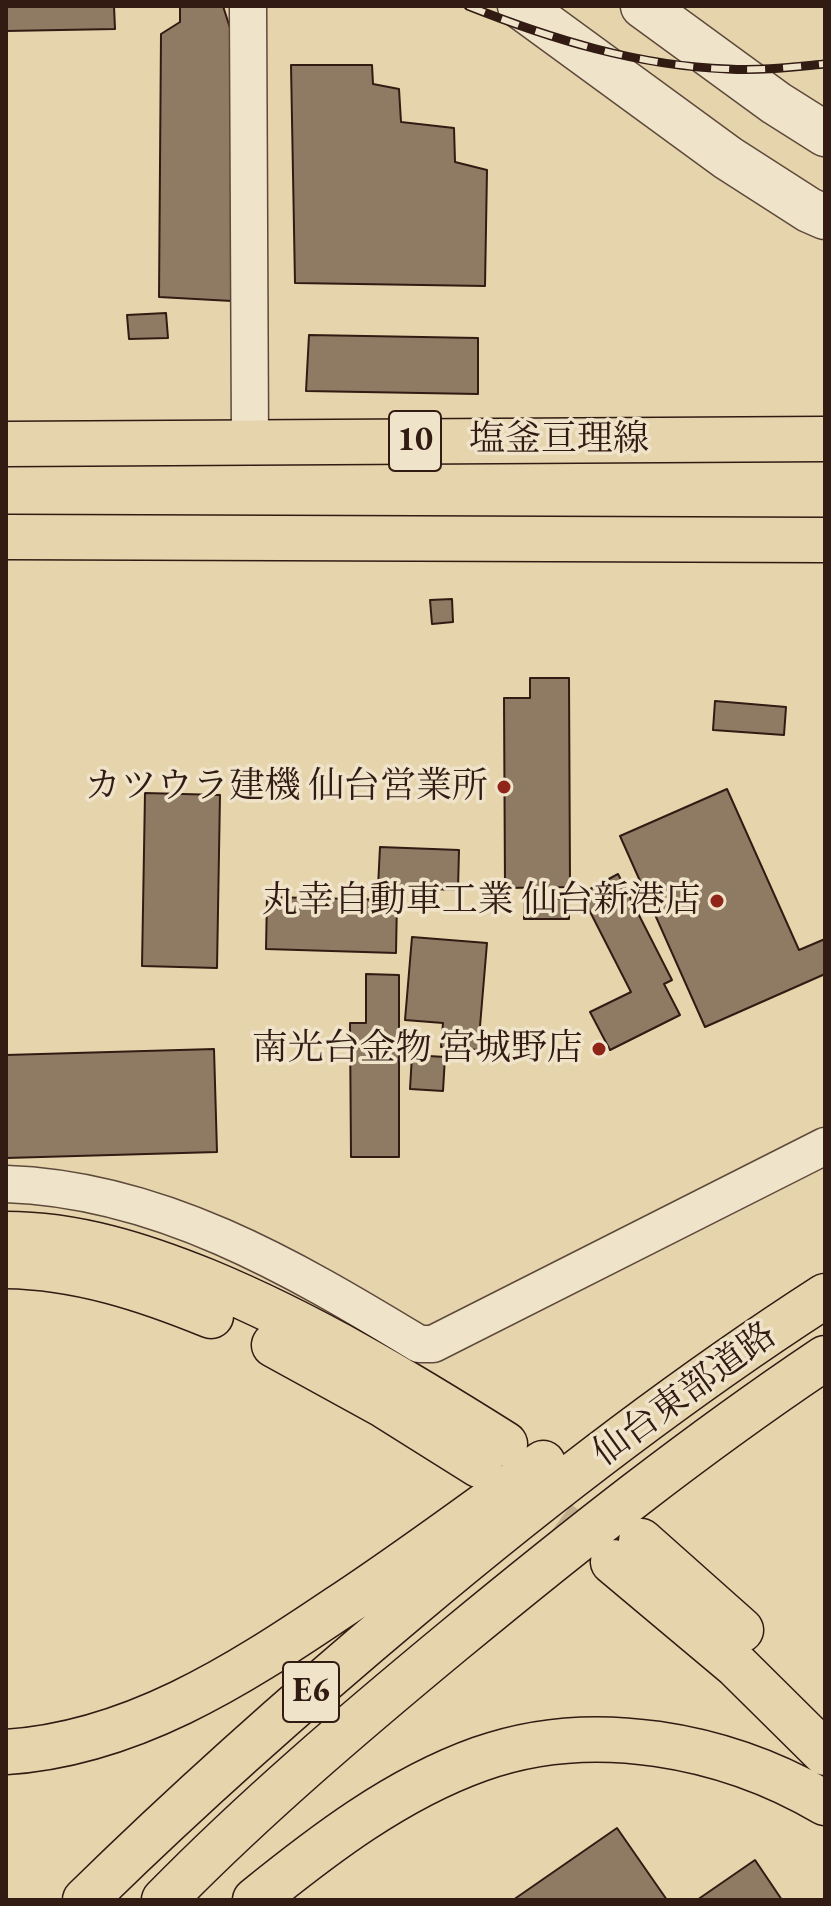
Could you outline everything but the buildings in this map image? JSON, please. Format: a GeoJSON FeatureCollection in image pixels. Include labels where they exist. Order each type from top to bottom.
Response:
{"type":"FeatureCollection","features":[{"type":"Feature","properties":{"kind":"main road","name":"塩釜亘理線"},"geometry":{"type":"LineString","coordinates":[[6,444],[825,439]]}},
{"type":"Feature","properties":{"kind":"main road"},"geometry":{"type":"LineString","coordinates":[[6,537],[825,540]]}},
{"type":"Feature","properties":{"kind":"main road"},"geometry":{"type":"LineString","coordinates":[[6,1234],[86,1242],[155,1260],[238,1294],[357,1353],[492,1454],[230,1323],[161,1296],[102,1278],[38,1266],[6,1266]]}},
{"type":"Feature","properties":{"kind":"main road"},"geometry":{"type":"LineString","coordinates":[[6,1752],[75,1742],[128,1727],[188,1700],[254,1664],[421,1553],[635,1396],[745,1321],[825,1280]]}},
{"type":"Feature","properties":{"kind":"main road","name":"仙台東部道路"},"geometry":{"type":"LineString","coordinates":[[85,1900],[171,1815],[346,1661],[547,1496],[765,1335],[825,1296]]}},
{"type":"Feature","properties":{"kind":"main road","name":"仙台東部道路"},"geometry":{"type":"LineString","coordinates":[[615,1544],[690,1454],[825,1358]]}},
{"type":"Feature","properties":{"kind":"main road"},"geometry":{"type":"LineString","coordinates":[[615,1544],[751,1639],[825,1712]]}},
{"type":"Feature","properties":{"kind":"main road"},"geometry":{"type":"LineString","coordinates":[[615,1544],[825,1753]]}},
{"type":"Feature","properties":{"kind":"main road","name":"E6"},"geometry":{"type":"LineString","coordinates":[[164,1900],[211,1852],[387,1696],[615,1544]]}},
{"type":"Feature","properties":{"kind":"main road"},"geometry":{"type":"LineString","coordinates":[[255,1900],[379,1808],[480,1759],[533,1746],[588,1740],[640,1742],[699,1752],[757,1771],[825,1803]]}},
{"type":"Feature","properties":{"kind":"street"},"geometry":{"type":"LineString","coordinates":[[248,6],[250,441]]}},
{"type":"Feature","properties":{"kind":"street"},"geometry":{"type":"LineString","coordinates":[[520,6],[728,158],[825,217]]}},
{"type":"Feature","properties":{"kind":"street"},"geometry":{"type":"LineString","coordinates":[[643,6],[776,103],[825,134]]}},
{"type":"Feature","properties":{"kind":"street"},"geometry":{"type":"LineString","coordinates":[[6,1184],[39,1185],[103,1196],[177,1217],[312,1281],[419,1344],[433,1344],[825,1146]]}},
{"type":"Feature","properties":{"kind":"tunnel"},"geometry":{"type":"LineString","coordinates":[[505,1483],[611,1561]]}},
{"type":"Feature","properties":{"kind":"railway"},"geometry":{"type":"LineString","coordinates":[[468,6],[563,40],[661,63],[740,69],[825,64]]}},
{"type":"Feature","properties":{"kind":"place","name":"カツウラ建機 仙台営業所"},"geometry":{"type":"Point","coordinates":[504,787]}},
{"type":"Feature","properties":{"kind":"place","name":"丸幸自動車工業 仙台新港店"},"geometry":{"type":"Point","coordinates":[717,901]}},
{"type":"Feature","properties":{"kind":"place","name":"南光台金物 宮城野店"},"geometry":{"type":"Point","coordinates":[599,1049]}}]}
